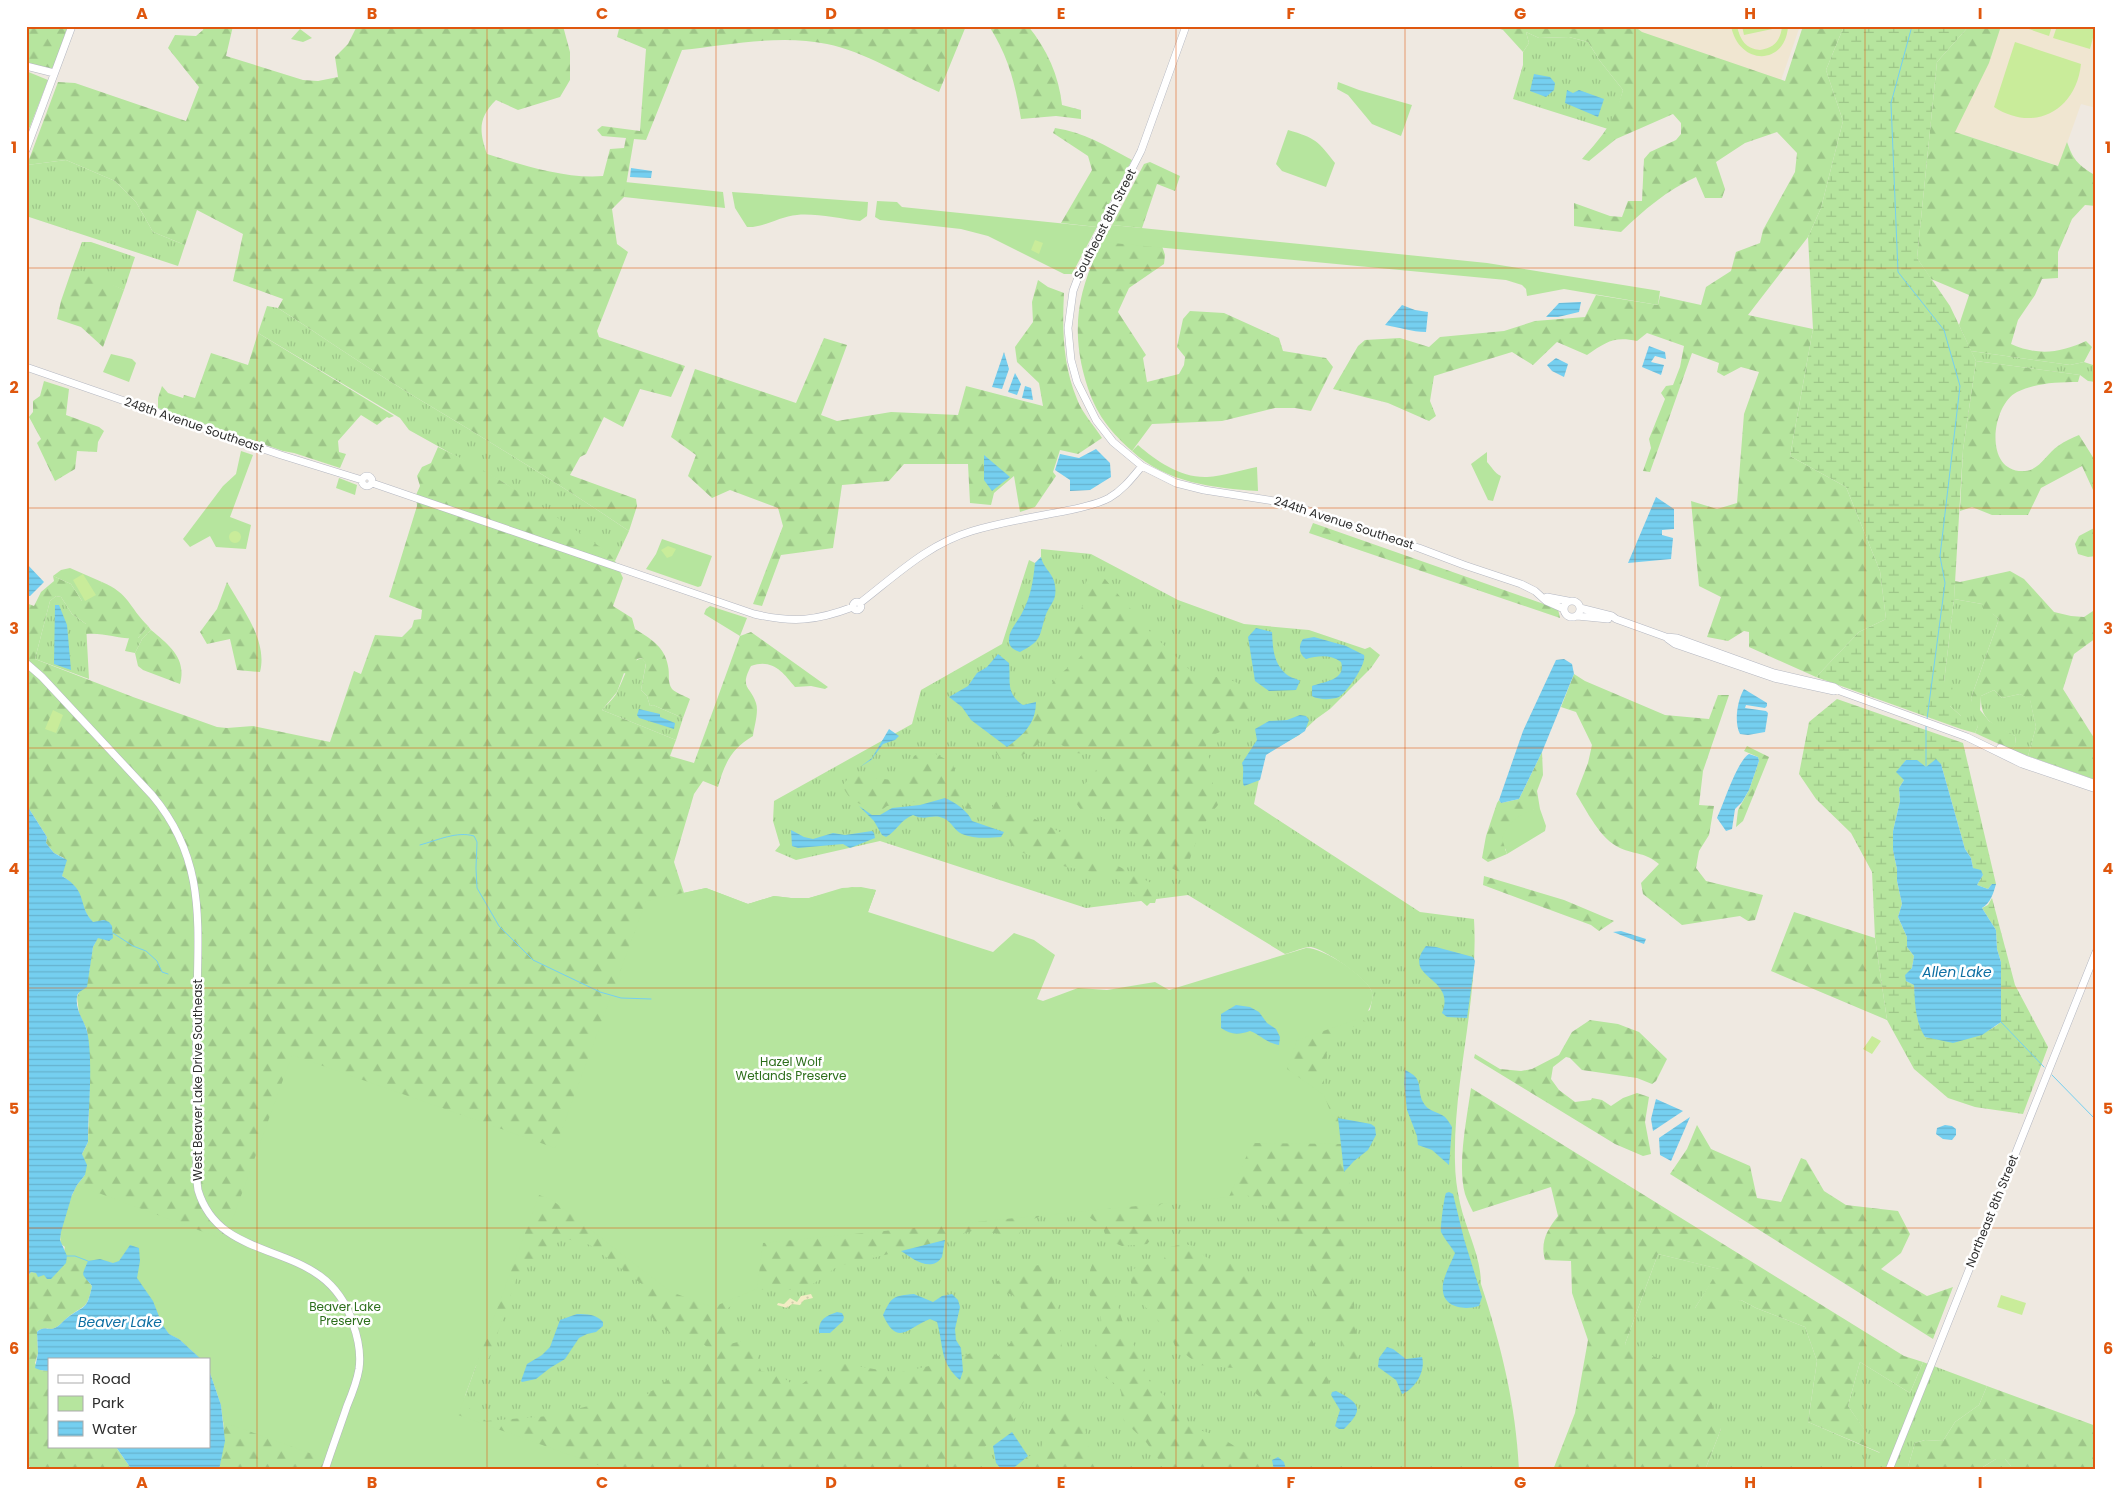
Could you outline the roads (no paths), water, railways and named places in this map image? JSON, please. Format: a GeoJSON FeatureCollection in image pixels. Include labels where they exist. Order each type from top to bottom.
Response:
{"type":"FeatureCollection","features":[{"type":"Feature","properties":{"kind":"street"},"geometry":{"type":"LineString","coordinates":[[26,150],[72,26]]}},
{"type":"Feature","properties":{"kind":"street","name":"Southeast 8th Street"},"geometry":{"type":"LineString","coordinates":[[1142,466],[1113,442],[1096,420],[1085,400],[1077,382],[1071,360],[1068,328],[1069,309],[1082,266],[1142,151],[1186,26]]}},
{"type":"Feature","properties":{"kind":"street"},"geometry":{"type":"LineString","coordinates":[[26,66],[54,73]]}},
{"type":"Feature","properties":{"kind":"street","name":"248th Avenue Southeast"},"geometry":{"type":"LineString","coordinates":[[26,367],[281,455],[362,480],[365,477],[369,477],[372,483],[754,614],[779,620],[818,618],[857,605],[926,552],[971,531],[1074,509],[1107,499],[1128,483],[1142,466]]}},
{"type":"Feature","properties":{"kind":"street","name":"244th Avenue Southeast"},"geometry":{"type":"LineString","coordinates":[[1142,466],[1176,483],[1191,487],[1288,503],[1419,548],[1464,566],[1521,584],[1542,596],[1568,602]]}},
{"type":"Feature","properties":{"kind":"street","name":"244th Avenue Southeast"},"geometry":{"type":"LineString","coordinates":[[1542,596],[1546,601],[1564,609]]}},
{"type":"Feature","properties":{"kind":"street"},"geometry":{"type":"LineString","coordinates":[[1616,619],[1568,616],[1564,609],[1568,602],[1575,601],[1580,608],[1612,616],[1666,637],[1677,638],[1788,679],[1824,684],[1970,738],[2012,757],[2096,789]]}},
{"type":"Feature","properties":{"kind":"street"},"geometry":{"type":"LineString","coordinates":[[1577,616],[1580,608]]}},
{"type":"Feature","properties":{"kind":"street","name":"West Beaver Lake Drive Southeast"},"geometry":{"type":"LineString","coordinates":[[26,664],[41,676],[152,795],[167,816],[184,848],[192,872],[199,926],[196,1073],[198,1190],[201,1201],[209,1215],[227,1233],[247,1243],[290,1258],[312,1270],[334,1287],[345,1302],[356,1333],[359,1369],[324,1470]]}},
{"type":"Feature","properties":{"kind":"street"},"geometry":{"type":"LineString","coordinates":[[2012,757],[2096,784]]}},
{"type":"Feature","properties":{"kind":"street","name":"Northeast 8th Street"},"geometry":{"type":"LineString","coordinates":[[1889,1470],[2096,952]]}},
{"type":"Feature","properties":{"kind":"water"},"geometry":{"type":"Polygon","coordinates":[[[1534,74],[1550,77],[1555,83],[1554,90],[1546,97],[1530,91],[1534,74]]]}},
{"type":"Feature","properties":{"kind":"water"},"geometry":{"type":"Polygon","coordinates":[[[1567,90],[1573,93],[1579,90],[1604,99],[1598,117],[1565,103],[1567,90]]]}},
{"type":"Feature","properties":{"kind":"water"},"geometry":{"type":"Polygon","coordinates":[[[631,168],[652,171],[651,178],[630,177],[631,168]]]}},
{"type":"Feature","properties":{"kind":"water"},"geometry":{"type":"Polygon","coordinates":[[[1581,302],[1579,312],[1558,317],[1546,317],[1559,303],[1581,302]]]}},
{"type":"Feature","properties":{"kind":"water"},"geometry":{"type":"Polygon","coordinates":[[[1402,305],[1428,312],[1426,332],[1385,325],[1402,305]]]}},
{"type":"Feature","properties":{"kind":"water"},"geometry":{"type":"Polygon","coordinates":[[[1649,346],[1665,352],[1666,359],[1655,356],[1651,362],[1664,365],[1661,375],[1642,367],[1649,346]]]}},
{"type":"Feature","properties":{"kind":"water"},"geometry":{"type":"Polygon","coordinates":[[[1004,352],[1009,369],[1002,389],[992,387],[1004,352]]]}},
{"type":"Feature","properties":{"kind":"water"},"geometry":{"type":"Polygon","coordinates":[[[1556,358],[1568,364],[1564,377],[1552,371],[1547,365],[1556,358]]]}},
{"type":"Feature","properties":{"kind":"water"},"geometry":{"type":"Polygon","coordinates":[[[1015,373],[1021,384],[1017,395],[1008,392],[1015,373]]]}},
{"type":"Feature","properties":{"kind":"water"},"geometry":{"type":"Polygon","coordinates":[[[1025,386],[1031,388],[1033,400],[1022,398],[1025,386]]]}},
{"type":"Feature","properties":{"kind":"water"},"geometry":{"type":"Polygon","coordinates":[[[1096,449],[1110,463],[1111,477],[1090,490],[1070,491],[1070,480],[1055,470],[1060,454],[1079,458],[1096,449]]]}},
{"type":"Feature","properties":{"kind":"water"},"geometry":{"type":"Polygon","coordinates":[[[984,455],[1010,477],[992,491],[984,480],[984,455]]]}},
{"type":"Feature","properties":{"kind":"water"},"geometry":{"type":"Polygon","coordinates":[[[1656,497],[1674,509],[1674,529],[1662,530],[1662,535],[1673,538],[1671,559],[1628,563],[1656,497]]]}},
{"type":"Feature","properties":{"kind":"water"},"geometry":{"type":"Polygon","coordinates":[[[1041,557],[1043,564],[1054,581],[1055,597],[1047,612],[1036,642],[1020,652],[1013,649],[1010,645],[1010,635],[1012,628],[1028,601],[1035,563],[1041,557]]]}},
{"type":"Feature","properties":{"kind":"water"},"geometry":{"type":"Polygon","coordinates":[[[26,563],[44,582],[30,596],[27,596],[26,563]]]}},
{"type":"Feature","properties":{"kind":"water"},"geometry":{"type":"Polygon","coordinates":[[[55,605],[59,605],[67,625],[71,670],[54,664],[55,605]]]}},
{"type":"Feature","properties":{"kind":"water"},"geometry":{"type":"Polygon","coordinates":[[[1256,628],[1272,632],[1274,654],[1278,665],[1288,675],[1300,681],[1296,690],[1269,691],[1255,681],[1248,637],[1256,628]]]}},
{"type":"Feature","properties":{"kind":"water"},"geometry":{"type":"Polygon","coordinates":[[[1314,637],[1346,646],[1364,655],[1356,678],[1339,697],[1325,699],[1312,696],[1312,686],[1333,679],[1341,673],[1342,668],[1341,662],[1337,659],[1319,657],[1306,659],[1302,655],[1300,644],[1303,639],[1314,637]]]}},
{"type":"Feature","properties":{"kind":"water"},"geometry":{"type":"Polygon","coordinates":[[[998,654],[1009,663],[1011,691],[1017,700],[1023,705],[1036,702],[1034,717],[1028,728],[1007,747],[971,720],[962,707],[949,697],[968,686],[977,673],[987,667],[998,654]]]}},
{"type":"Feature","properties":{"kind":"water"},"geometry":{"type":"Polygon","coordinates":[[[1564,659],[1572,664],[1574,674],[1542,752],[1519,799],[1501,803],[1499,800],[1523,731],[1556,660],[1564,659]]]}},
{"type":"Feature","properties":{"kind":"water"},"geometry":{"type":"Polygon","coordinates":[[[1744,689],[1767,703],[1765,708],[1746,705],[1745,708],[1766,711],[1768,713],[1765,732],[1748,735],[1740,734],[1737,724],[1737,712],[1744,689]]]}},
{"type":"Feature","properties":{"kind":"water"},"geometry":{"type":"Polygon","coordinates":[[[639,709],[660,714],[660,717],[675,723],[674,729],[639,718],[637,715],[639,709]]]}},
{"type":"Feature","properties":{"kind":"water"},"geometry":{"type":"Polygon","coordinates":[[[1300,715],[1306,716],[1309,720],[1305,731],[1266,755],[1260,780],[1244,786],[1242,763],[1257,740],[1255,729],[1269,721],[1287,720],[1300,715]]]}},
{"type":"Feature","properties":{"kind":"water"},"geometry":{"type":"Polygon","coordinates":[[[889,729],[899,736],[895,740],[883,744],[871,760],[860,767],[872,758],[889,729]]]}},
{"type":"Feature","properties":{"kind":"water"},"geometry":{"type":"Polygon","coordinates":[[[1749,754],[1758,757],[1759,761],[1749,790],[1735,809],[1732,829],[1726,831],[1717,818],[1735,773],[1744,758],[1749,754]]]}},
{"type":"Feature","properties":{"kind":"water","name":"Allen Lake"},"geometry":{"type":"Polygon","coordinates":[[[1936,759],[1941,764],[1965,849],[1971,858],[1973,868],[1981,870],[1983,875],[1977,885],[1988,889],[1992,884],[1996,884],[1990,900],[1982,908],[1996,930],[1997,949],[2001,962],[2001,1022],[1982,1035],[1953,1043],[1925,1037],[1919,1025],[1914,985],[1906,981],[1905,975],[1912,968],[1914,956],[1907,947],[1907,937],[1898,917],[1902,904],[1893,850],[1893,831],[1900,801],[1899,788],[1904,780],[1896,772],[1906,760],[1917,760],[1926,767],[1936,759]]]}},
{"type":"Feature","properties":{"kind":"water"},"geometry":{"type":"Polygon","coordinates":[[[945,798],[961,807],[972,821],[1004,832],[1001,837],[981,838],[966,836],[944,818],[921,818],[913,815],[886,837],[882,835],[874,821],[859,806],[872,815],[880,815],[892,808],[920,805],[945,798]]]}},
{"type":"Feature","properties":{"kind":"water"},"geometry":{"type":"Polygon","coordinates":[[[26,804],[47,837],[46,843],[54,853],[67,860],[62,876],[76,888],[88,916],[93,922],[104,920],[109,922],[112,926],[113,938],[109,941],[98,938],[93,947],[87,987],[77,995],[77,1006],[87,1031],[90,1054],[88,1142],[82,1154],[87,1165],[85,1175],[72,1195],[61,1232],[60,1240],[67,1256],[66,1263],[51,1279],[47,1279],[44,1275],[38,1277],[36,1273],[31,1272],[26,1279],[26,804]]]}},
{"type":"Feature","properties":{"kind":"water"},"geometry":{"type":"Polygon","coordinates":[[[791,830],[804,837],[813,839],[833,833],[845,835],[872,831],[875,838],[850,848],[843,844],[798,848],[792,846],[791,830]]]}},
{"type":"Feature","properties":{"kind":"water"},"geometry":{"type":"Polygon","coordinates":[[[1621,931],[1646,939],[1644,944],[1613,932],[1621,931]]]}},
{"type":"Feature","properties":{"kind":"water"},"geometry":{"type":"Polygon","coordinates":[[[1426,946],[1473,957],[1475,961],[1467,1018],[1447,1017],[1442,1013],[1445,1001],[1442,992],[1420,965],[1420,957],[1426,946]]]}},
{"type":"Feature","properties":{"kind":"water"},"geometry":{"type":"Polygon","coordinates":[[[1236,1005],[1250,1007],[1259,1012],[1267,1023],[1276,1029],[1280,1037],[1279,1045],[1271,1043],[1250,1031],[1235,1034],[1221,1028],[1221,1014],[1236,1005]]]}},
{"type":"Feature","properties":{"kind":"water"},"geometry":{"type":"Polygon","coordinates":[[[1405,1070],[1418,1080],[1421,1097],[1425,1105],[1430,1110],[1445,1117],[1452,1127],[1449,1165],[1432,1150],[1418,1145],[1417,1136],[1407,1110],[1404,1083],[1405,1070]]]}},
{"type":"Feature","properties":{"kind":"water"},"geometry":{"type":"Polygon","coordinates":[[[1656,1099],[1683,1111],[1653,1131],[1651,1119],[1656,1099]]]}},
{"type":"Feature","properties":{"kind":"water"},"geometry":{"type":"Polygon","coordinates":[[[1690,1117],[1671,1161],[1660,1155],[1659,1138],[1690,1117]]]}},
{"type":"Feature","properties":{"kind":"water"},"geometry":{"type":"Polygon","coordinates":[[[1338,1118],[1371,1124],[1375,1127],[1376,1135],[1368,1150],[1344,1172],[1338,1118]]]}},
{"type":"Feature","properties":{"kind":"water"},"geometry":{"type":"Polygon","coordinates":[[[1945,1125],[1956,1129],[1956,1135],[1952,1140],[1943,1139],[1936,1134],[1937,1128],[1945,1125]]]}},
{"type":"Feature","properties":{"kind":"water"},"geometry":{"type":"Polygon","coordinates":[[[1449,1192],[1453,1194],[1464,1239],[1482,1297],[1479,1306],[1466,1308],[1454,1306],[1445,1298],[1443,1292],[1445,1276],[1455,1253],[1441,1232],[1445,1196],[1449,1192]]]}},
{"type":"Feature","properties":{"kind":"water"},"geometry":{"type":"Polygon","coordinates":[[[945,1240],[942,1257],[933,1264],[922,1263],[901,1251],[945,1240]]]}},
{"type":"Feature","properties":{"kind":"water","name":"Beaver Lake"},"geometry":{"type":"Polygon","coordinates":[[[130,1245],[139,1248],[140,1261],[137,1278],[153,1301],[162,1324],[169,1334],[179,1339],[200,1358],[48,1358],[48,1371],[35,1368],[38,1353],[37,1332],[42,1329],[51,1329],[58,1326],[84,1306],[88,1300],[92,1286],[83,1275],[88,1261],[100,1259],[113,1263],[119,1261],[130,1245]]]}},
{"type":"Feature","properties":{"kind":"water"},"geometry":{"type":"Polygon","coordinates":[[[914,1294],[933,1302],[942,1296],[952,1294],[958,1300],[960,1307],[955,1329],[956,1340],[961,1348],[963,1371],[960,1380],[945,1360],[937,1322],[930,1319],[899,1333],[888,1325],[883,1315],[891,1301],[902,1295],[914,1294]]]}},
{"type":"Feature","properties":{"kind":"water"},"geometry":{"type":"Polygon","coordinates":[[[837,1312],[842,1313],[843,1321],[830,1333],[819,1333],[821,1321],[837,1312]]]}},
{"type":"Feature","properties":{"kind":"water"},"geometry":{"type":"Polygon","coordinates":[[[577,1314],[594,1316],[603,1322],[603,1326],[596,1332],[579,1338],[565,1359],[536,1379],[522,1382],[527,1364],[542,1355],[550,1347],[560,1320],[577,1314]]]}},
{"type":"Feature","properties":{"kind":"water"},"geometry":{"type":"Polygon","coordinates":[[[1387,1347],[1393,1349],[1406,1359],[1422,1357],[1421,1374],[1415,1384],[1402,1394],[1396,1380],[1378,1367],[1379,1358],[1387,1347]]]}},
{"type":"Feature","properties":{"kind":"water"},"geometry":{"type":"Polygon","coordinates":[[[210,1373],[221,1405],[225,1441],[219,1470],[132,1470],[117,1448],[210,1448],[210,1373]]]}},
{"type":"Feature","properties":{"kind":"water"},"geometry":{"type":"Polygon","coordinates":[[[1336,1391],[1351,1400],[1357,1408],[1354,1417],[1344,1429],[1339,1429],[1335,1426],[1340,1410],[1331,1395],[1332,1392],[1336,1391]]]}},
{"type":"Feature","properties":{"kind":"water"},"geometry":{"type":"Polygon","coordinates":[[[1012,1432],[1028,1456],[1011,1470],[1002,1470],[996,1463],[993,1446],[1012,1432]]]}},
{"type":"Feature","properties":{"kind":"water"},"geometry":{"type":"Polygon","coordinates":[[[1278,1457],[1284,1462],[1286,1470],[1274,1470],[1272,1460],[1278,1457]]]}},
{"type":"Feature","properties":{"kind":"waterway"},"geometry":{"type":"LineString","coordinates":[[1912,26],[1891,103],[1898,272],[1944,330],[1960,386],[1940,556],[1945,583],[1927,719]]}},
{"type":"Feature","properties":{"kind":"waterway"},"geometry":{"type":"LineString","coordinates":[[1926,726],[1926,767]]}},
{"type":"Feature","properties":{"kind":"waterway"},"geometry":{"type":"LineString","coordinates":[[420,845],[454,835],[474,836],[477,842],[477,888],[499,926],[533,960],[600,992],[621,998],[651,999]]}},
{"type":"Feature","properties":{"kind":"waterway"},"geometry":{"type":"LineString","coordinates":[[113,933],[133,946],[146,951],[157,961],[162,972],[168,974]]}},
{"type":"Feature","properties":{"kind":"waterway"},"geometry":{"type":"LineString","coordinates":[[2001,1022],[2044,1067]]}},
{"type":"Feature","properties":{"kind":"waterway"},"geometry":{"type":"LineString","coordinates":[[2052,1075],[2096,1120]]}},
{"type":"Feature","properties":{"kind":"waterway"},"geometry":{"type":"LineString","coordinates":[[67,1256],[75,1256],[88,1261]]}},
{"type":"Feature","properties":{"kind":"park label","name":"Hazel Wolf Wetlands Preserve"},"geometry":{"type":"Point","coordinates":[791,1069]}},
{"type":"Feature","properties":{"kind":"park label","name":"Beaver Lake Preserve"},"geometry":{"type":"Point","coordinates":[345,1314]}}]}
